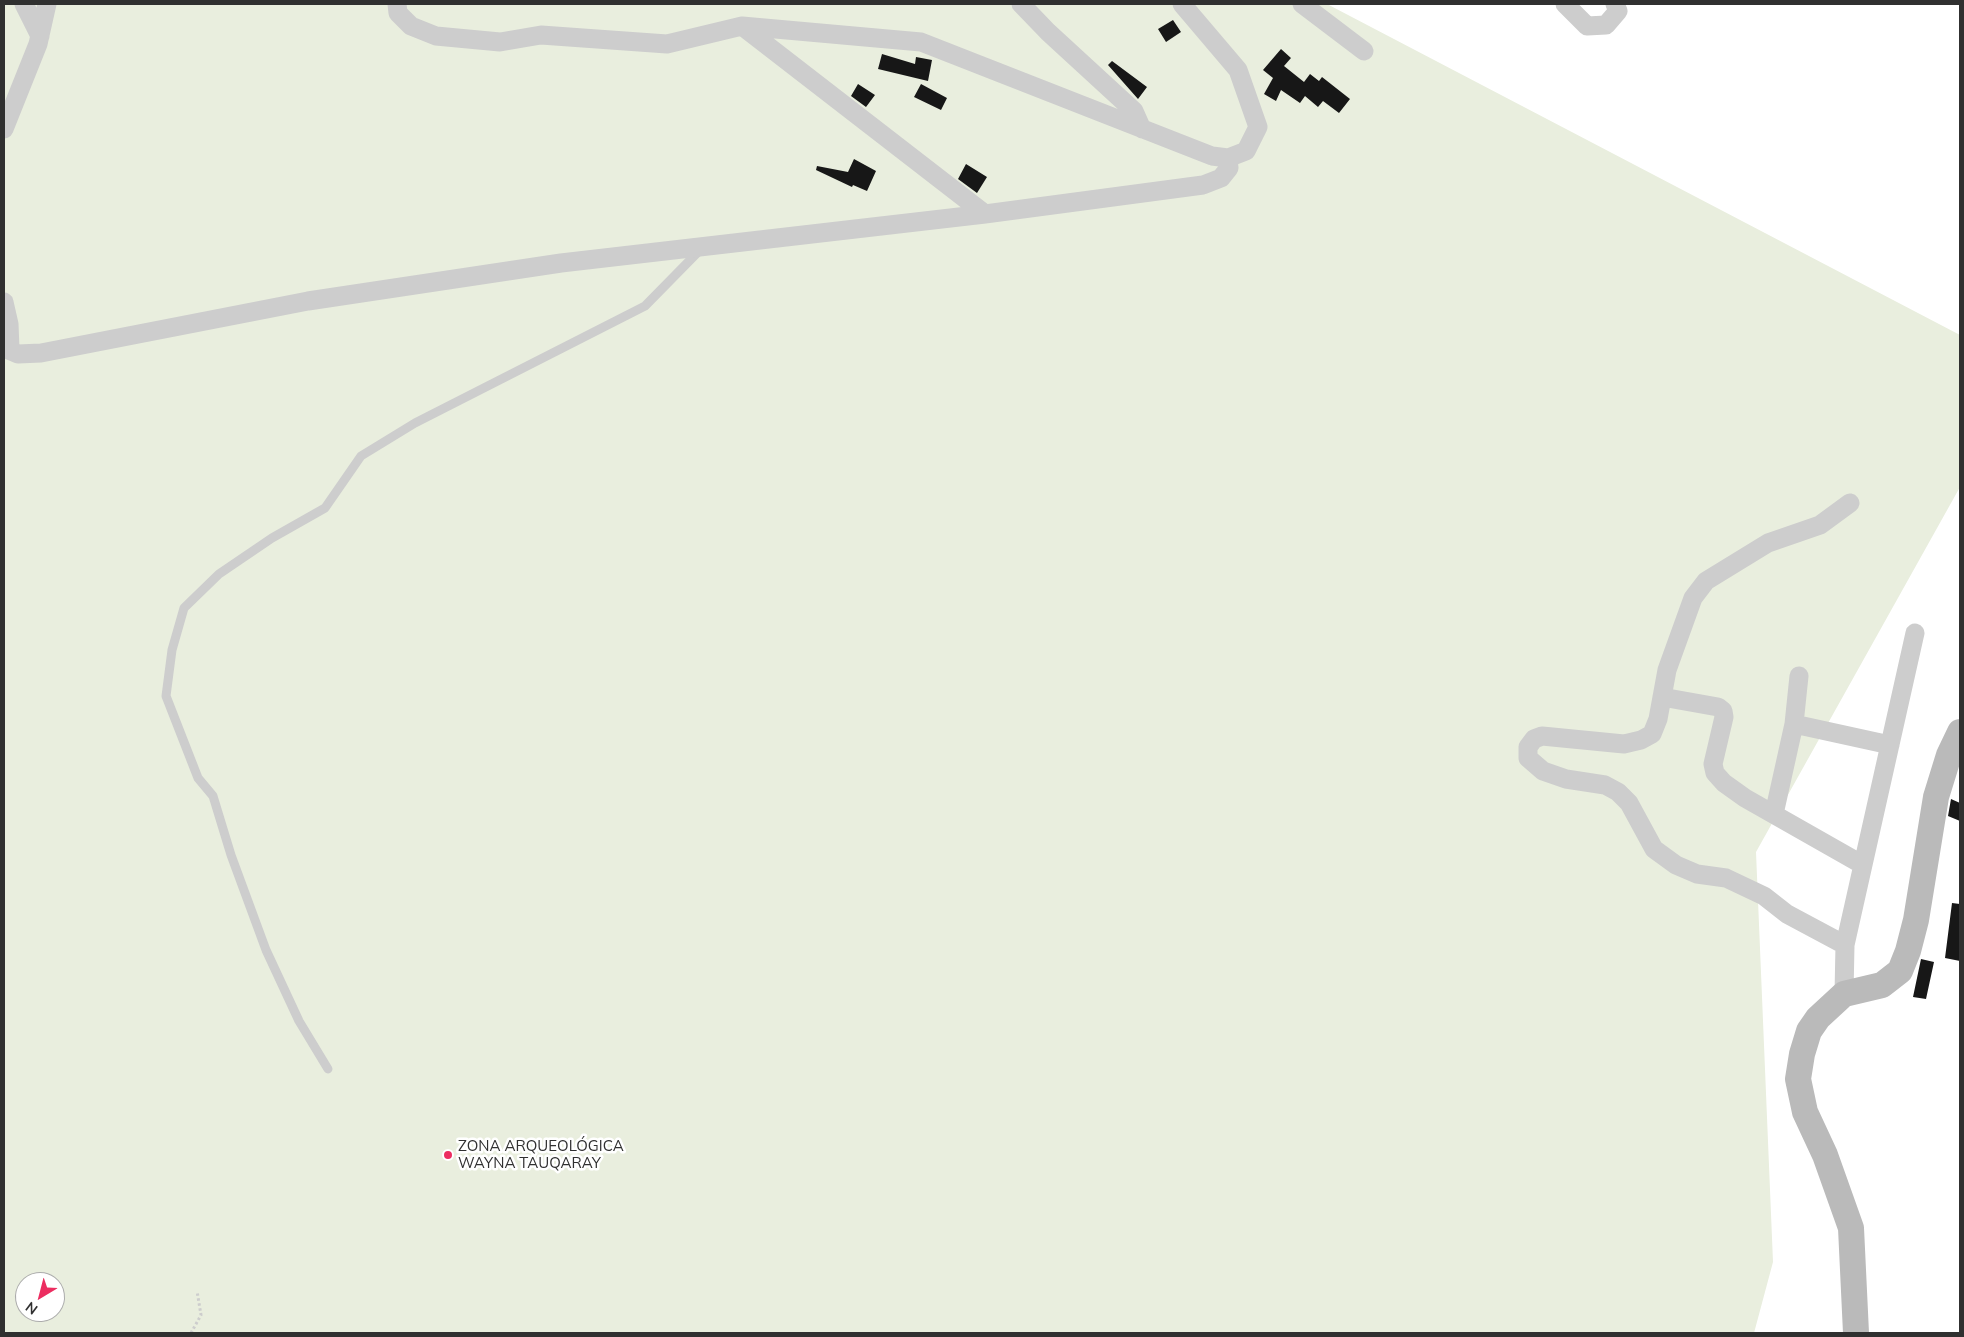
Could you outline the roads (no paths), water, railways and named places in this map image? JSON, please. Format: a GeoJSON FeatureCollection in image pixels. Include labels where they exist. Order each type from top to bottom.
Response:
{"type":"FeatureCollection","features":[{"type":"Feature","properties":{"kind":"main road"},"geometry":{"type":"LineString","coordinates":[[1856,1333],[1851,1228],[1825,1155],[1806,1112],[1798,1079],[1802,1054],[1809,1031],[1818,1018],[1844,994],[1882,985],[1900,971],[1916,920],[1936,797],[1949,754],[1960,732]]}},
{"type":"Feature","properties":{"kind":"street"},"geometry":{"type":"LineString","coordinates":[[24,4],[40,36]]}},
{"type":"Feature","properties":{"kind":"street"},"geometry":{"type":"LineString","coordinates":[[4,129],[40,36],[47,4]]}},
{"type":"Feature","properties":{"kind":"street"},"geometry":{"type":"LineString","coordinates":[[397,4],[398,13],[410,26],[436,36],[500,42],[541,35],[667,44],[742,26],[921,42],[1212,156],[1228,158],[1246,151],[1258,128],[1238,70],[1182,4]]}},
{"type":"Feature","properties":{"kind":"street"},"geometry":{"type":"LineString","coordinates":[[1021,4],[1048,32],[1134,111],[1142,129]]}},
{"type":"Feature","properties":{"kind":"street"},"geometry":{"type":"LineString","coordinates":[[1302,4],[1364,50]]}},
{"type":"Feature","properties":{"kind":"street"},"geometry":{"type":"LineString","coordinates":[[1565,4],[1587,26],[1606,25],[1618,11],[1616,4]]}},
{"type":"Feature","properties":{"kind":"street"},"geometry":{"type":"LineString","coordinates":[[742,26],[985,214]]}},
{"type":"Feature","properties":{"kind":"street"},"geometry":{"type":"LineString","coordinates":[[4,302],[9,324],[7,348],[18,354],[41,353],[308,301],[561,263],[985,214],[1203,185],[1221,178],[1228,168],[1228,158]]}},
{"type":"Feature","properties":{"kind":"street"},"geometry":{"type":"LineString","coordinates":[[1845,945],[1787,914],[1764,896],[1726,878],[1697,874],[1676,865],[1654,849],[1629,803],[1618,792],[1604,785],[1566,780],[1543,771],[1528,758],[1528,747],[1534,739],[1542,736],[1624,744],[1642,740],[1652,734],[1668,670],[1693,598],[1706,582],[1768,543],[1820,525],[1850,503]]}},
{"type":"Feature","properties":{"kind":"street"},"geometry":{"type":"LineString","coordinates":[[1844,994],[1845,945],[1915,633]]}},
{"type":"Feature","properties":{"kind":"street"},"geometry":{"type":"LineString","coordinates":[[1774,814],[1794,724],[1799,676]]}},
{"type":"Feature","properties":{"kind":"street"},"geometry":{"type":"LineString","coordinates":[[1662,697],[1718,707],[1723,711],[1724,717],[1713,764],[1715,773],[1738,793],[1863,865]]}},
{"type":"Feature","properties":{"kind":"street"},"geometry":{"type":"LineString","coordinates":[[1794,724],[1890,745]]}},
{"type":"Feature","properties":{"kind":"lane"},"geometry":{"type":"LineString","coordinates":[[328,1069],[298,1021],[266,950],[231,855],[213,796],[198,778],[166,696],[172,650],[184,608],[218,574],[272,538],[325,508],[361,456],[415,422],[645,306],[704,246]]}},
{"type":"Feature","properties":{"kind":"place","name":"ZONA ARQUEOLÓGICA WAYNA TAUQARAY"},"geometry":{"type":"Point","coordinates":[448,1155]}}]}
